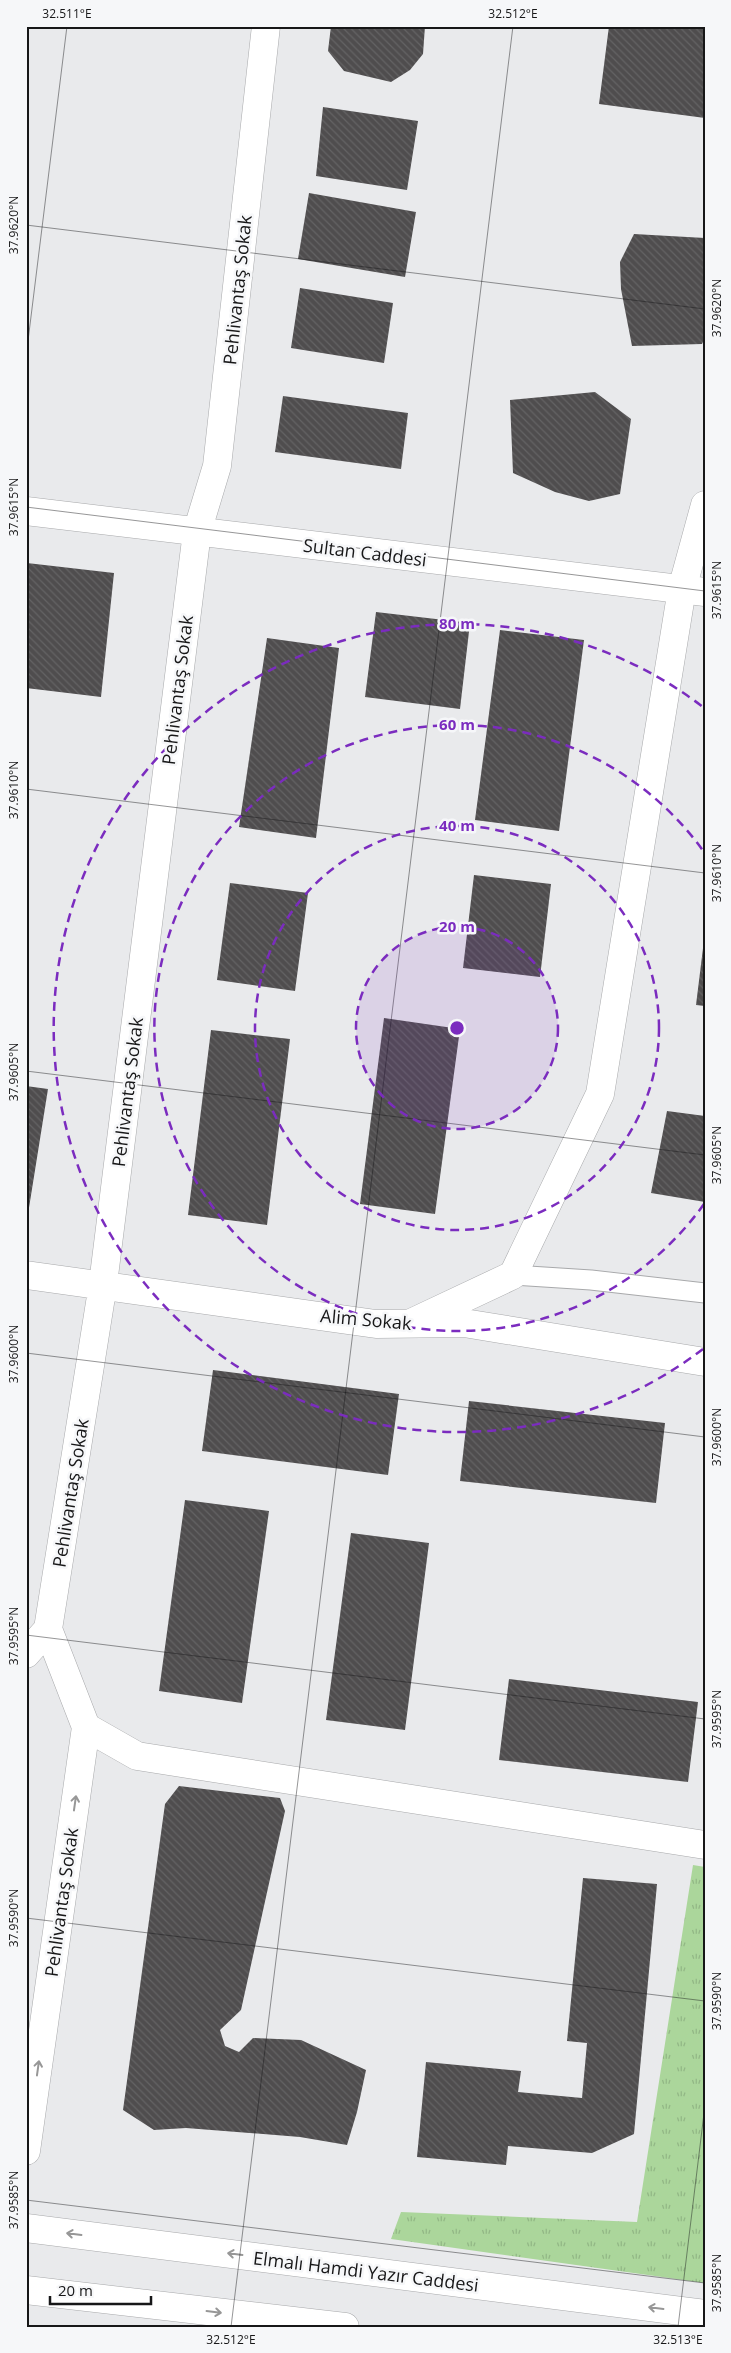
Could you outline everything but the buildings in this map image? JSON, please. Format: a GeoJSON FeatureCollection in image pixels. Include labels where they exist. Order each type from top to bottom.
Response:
{"type":"FeatureCollection","features":[{"type":"Feature","properties":{"kind":"street","name":"Pehlivantaş Sokak"},"geometry":{"type":"LineString","coordinates":[[26,2150],[86,1728],[48,1629],[103,1284],[197,532],[217,466],[266,26]]}},
{"type":"Feature","properties":{"kind":"street"},"geometry":{"type":"LineString","coordinates":[[411,1324],[513,1275],[600,1094],[693,590],[705,505]]}},
{"type":"Feature","properties":{"kind":"street","name":"Sultan Caddesi"},"geometry":{"type":"LineString","coordinates":[[26,511],[693,590]]}},
{"type":"Feature","properties":{"kind":"street","name":"Alim Sokak"},"geometry":{"type":"LineString","coordinates":[[26,1275],[103,1284],[376,1324],[464,1323],[705,1362]]}},
{"type":"Feature","properties":{"kind":"street"},"geometry":{"type":"LineString","coordinates":[[26,1654],[48,1629]]}},
{"type":"Feature","properties":{"kind":"street"},"geometry":{"type":"LineString","coordinates":[[86,1728],[137,1756],[705,1845]]}},
{"type":"Feature","properties":{"kind":"street","name":"Elmalı Hamdi Yazır Caddesi"},"geometry":{"type":"LineString","coordinates":[[26,2228],[705,2314]]}},
{"type":"Feature","properties":{"kind":"street"},"geometry":{"type":"LineString","coordinates":[[26,2290],[345,2327]]}},
{"type":"Feature","properties":{"kind":"lane"},"geometry":{"type":"LineString","coordinates":[[513,1275],[591,1280],[705,1294]]}},
{"type":"Feature","properties":{"kind":"green space"},"geometry":{"type":"Polygon","coordinates":[[[693,1865],[705,1867],[705,2283],[391,2239],[401,2212],[637,2222],[693,1865]]]}}]}
